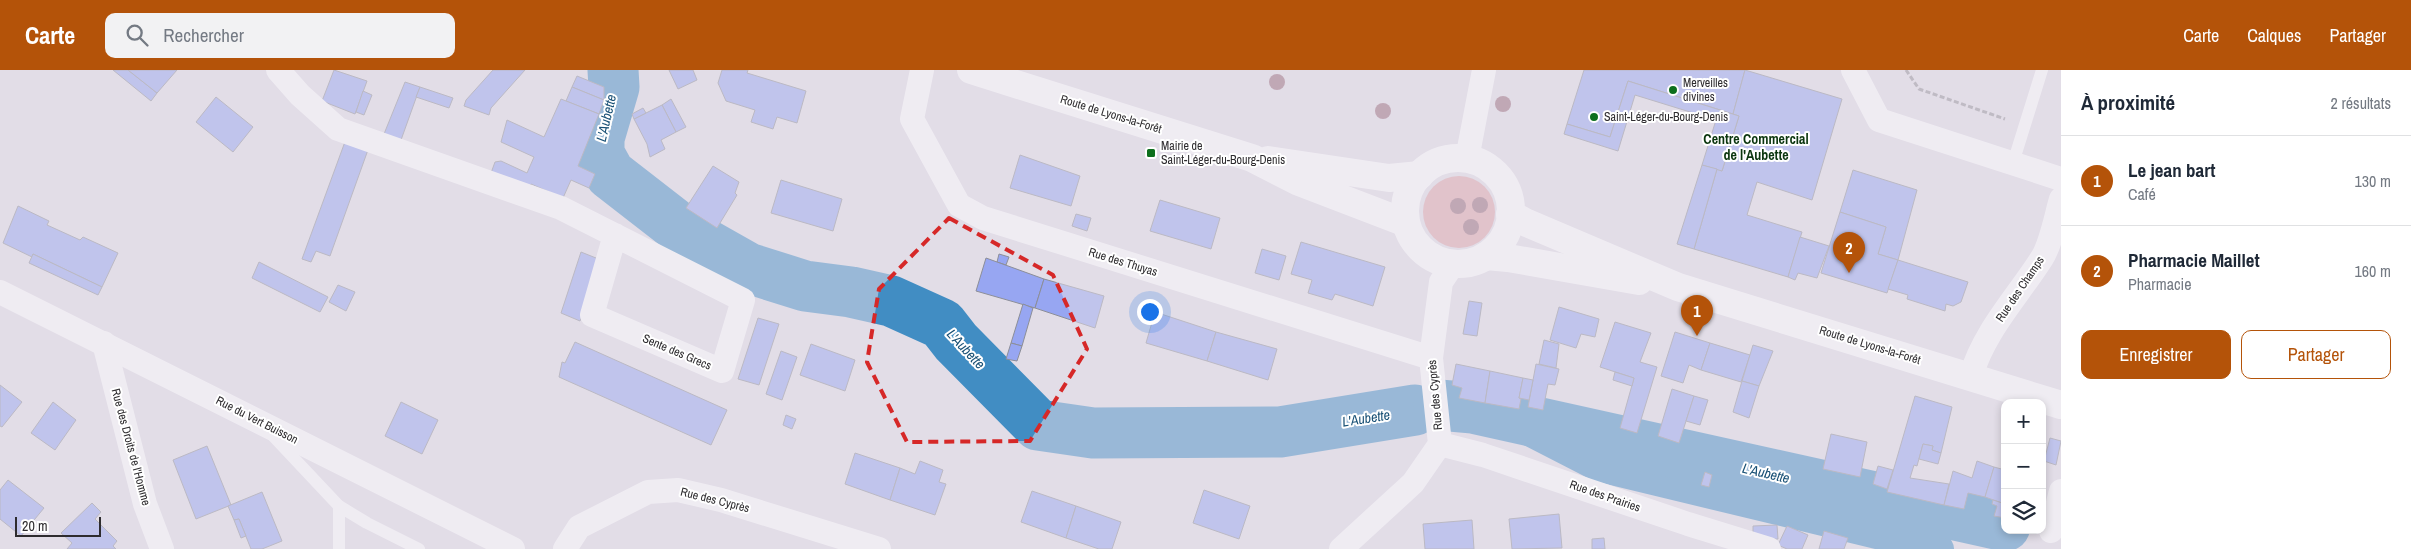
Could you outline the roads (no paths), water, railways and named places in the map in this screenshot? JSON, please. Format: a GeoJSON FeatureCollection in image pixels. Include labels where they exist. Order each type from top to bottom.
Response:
{"type":"FeatureCollection","features":[{"type":"Feature","properties":{"kind":"main road","name":"Route de Lyons-la-Forêt"},"geometry":{"type":"LineString","coordinates":[[971,70],[1252,158],[1299,182],[1406,223]]}},
{"type":"Feature","properties":{"kind":"main road","name":"Route de Lyons-la-Forêt"},"geometry":{"type":"LineString","coordinates":[[1252,158],[1390,178],[1420,175]]}},
{"type":"Feature","properties":{"kind":"main road"},"geometry":{"type":"LineString","coordinates":[[1466,159],[1484,166],[1498,178],[1508,194],[1509,224],[1501,242],[1486,256],[1470,262],[1453,264],[1437,260],[1423,252],[1413,240],[1406,223],[1406,197],[1411,185],[1432,165],[1445,160],[1466,159]]}},
{"type":"Feature","properties":{"kind":"main road","name":"Route de Lyons-la-Forêt"},"geometry":{"type":"LineString","coordinates":[[1510,214],[1678,288],[2061,405]]}},
{"type":"Feature","properties":{"kind":"main road","name":"Route de Lyons-la-Forêt"},"geometry":{"type":"LineString","coordinates":[[1486,256],[1508,258],[1678,288]]}},
{"type":"Feature","properties":{"kind":"street","name":"Sente des Grecs"},"geometry":{"type":"LineString","coordinates":[[278,70],[300,95],[338,128],[561,208],[615,235],[743,300],[722,371],[592,315],[615,235]]}},
{"type":"Feature","properties":{"kind":"street","name":"Rue des Thuyas"},"geometry":{"type":"LineString","coordinates":[[922,70],[912,119],[959,205],[983,218],[1431,358]]}},
{"type":"Feature","properties":{"kind":"street"},"geometry":{"type":"LineString","coordinates":[[1466,159],[1484,70]]}},
{"type":"Feature","properties":{"kind":"street"},"geometry":{"type":"LineString","coordinates":[[1853,70],[1879,120],[2061,179]]}},
{"type":"Feature","properties":{"kind":"street","name":"Rue des Champs"},"geometry":{"type":"LineString","coordinates":[[1971,376],[1975,362],[2008,304],[2044,256],[2061,199]]}},
{"type":"Feature","properties":{"kind":"street","name":"Rue des Cyprès"},"geometry":{"type":"LineString","coordinates":[[1341,549],[1413,483],[1440,444],[1431,358],[1442,282],[1453,264]]}},
{"type":"Feature","properties":{"kind":"street","name":"Rue du Vert Buisson"},"geometry":{"type":"LineString","coordinates":[[0,292],[513,549]]}},
{"type":"Feature","properties":{"kind":"street","name":"Rue des Droits de l'Homme"},"geometry":{"type":"LineString","coordinates":[[104,343],[145,504],[162,549]]}},
{"type":"Feature","properties":{"kind":"street","name":"Rue des Prairies"},"geometry":{"type":"LineString","coordinates":[[1440,444],[1483,455],[1688,524],[1769,549]]}},
{"type":"Feature","properties":{"kind":"street","name":"Rue des Cyprès"},"geometry":{"type":"LineString","coordinates":[[565,549],[579,527],[648,492],[678,490],[721,500],[879,549]]}},
{"type":"Feature","properties":{"kind":"street"},"geometry":{"type":"LineString","coordinates":[[2051,532],[2061,491]]}},
{"type":"Feature","properties":{"kind":"street"},"geometry":{"type":"LineString","coordinates":[[1688,524],[1705,541],[1707,549]]}},
{"type":"Feature","properties":{"kind":"lane"},"geometry":{"type":"LineString","coordinates":[[2012,163],[2042,70]]}},
{"type":"Feature","properties":{"kind":"lane"},"geometry":{"type":"LineString","coordinates":[[257,420],[318,480],[339,506],[367,523],[419,549]]}},
{"type":"Feature","properties":{"kind":"lane"},"geometry":{"type":"LineString","coordinates":[[339,506],[339,549]]}},
{"type":"Feature","properties":{"kind":"waterway","name":"L'Aubette"},"geometry":{"type":"LineString","coordinates":[[613,70],[614,87],[599,138],[599,154],[610,174],[686,233],[748,268],[805,286],[851,292],[891,301],[942,324],[956,342],[1038,425],[1093,433],[1280,432],[1415,410]]}},
{"type":"Feature","properties":{"kind":"waterway","name":"L'Aubette"},"geometry":{"type":"LineString","coordinates":[[1439,405],[1473,408],[2001,525]]}},
{"type":"Feature","properties":{"kind":"waterway"},"geometry":{"type":"LineString","coordinates":[[1494,413],[1599,467],[1939,549]]}},
{"type":"Feature","properties":{"kind":"place","name":"Merveilles divines"},"geometry":{"type":"Point","coordinates":[1673,90]}},
{"type":"Feature","properties":{"kind":"place","name":"Saint-Léger-du-Bourg-Denis"},"geometry":{"type":"Point","coordinates":[1594,117]}},
{"type":"Feature","properties":{"kind":"place","name":"Mairie de Saint-Léger-du-Bourg-Denis"},"geometry":{"type":"Point","coordinates":[1151,153]}},
{"type":"Feature","properties":{"kind":"place","name":"Pharmacie Maillet"},"geometry":{"type":"Point","coordinates":[1849,273]}},
{"type":"Feature","properties":{"kind":"place","name":"Le jean bart"},"geometry":{"type":"Point","coordinates":[1697,336]}},
{"type":"Feature","properties":{"kind":"district","name":"Centre Commercial de l'Aubette"},"geometry":{"type":"Point","coordinates":[1756,148]}}]}
